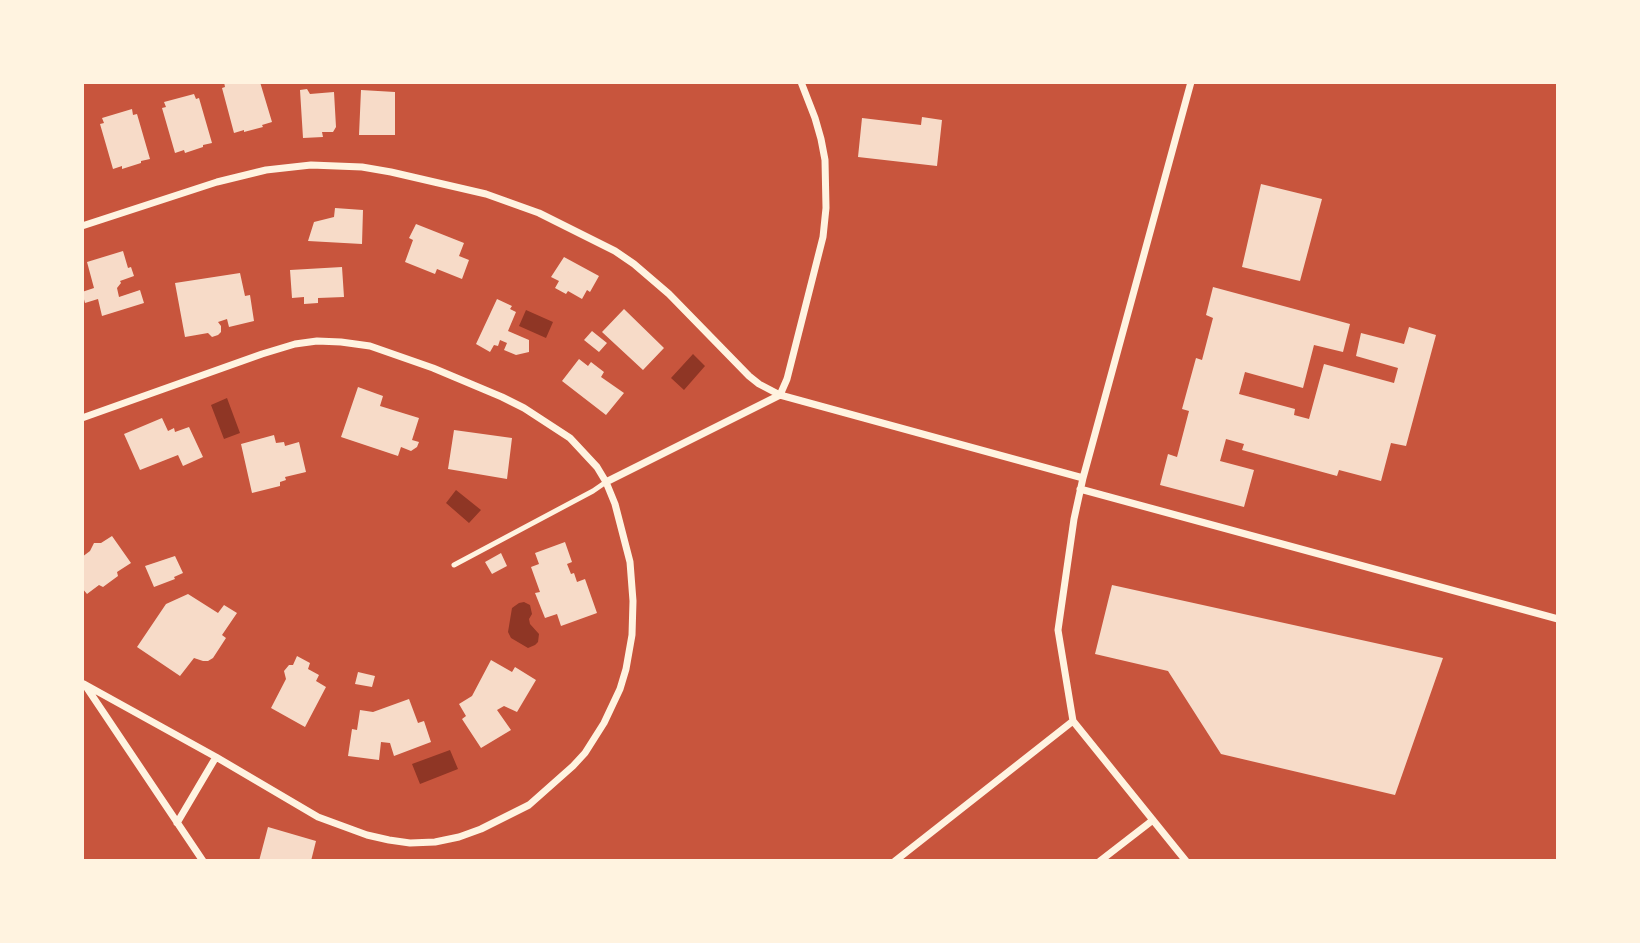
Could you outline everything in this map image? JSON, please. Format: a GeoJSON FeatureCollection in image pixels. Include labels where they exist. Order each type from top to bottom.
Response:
{"type":"FeatureCollection","features":[{"type":"Feature","properties":{"kind":"street"},"geometry":{"type":"LineString","coordinates":[[606,482],[780,395],[787,379],[823,237],[826,208],[827,186],[823,150],[815,118],[801,82]]}},
{"type":"Feature","properties":{"kind":"street"},"geometry":{"type":"LineString","coordinates":[[1186,861],[1073,721],[1058,630],[1080,489],[1191,82]]}},
{"type":"Feature","properties":{"kind":"street"},"geometry":{"type":"LineString","coordinates":[[82,226],[217,182],[266,170],[311,165],[362,167],[475,191],[539,213],[615,251],[668,294],[749,376],[780,395],[1083,478]]}},
{"type":"Feature","properties":{"kind":"street"},"geometry":{"type":"LineString","coordinates":[[82,418],[295,344],[317,341],[370,346],[433,368],[524,408],[570,438],[597,467],[606,482],[622,526],[632,583],[632,635],[626,669],[609,714],[585,753],[529,805],[492,825],[435,842],[410,843],[367,835],[318,817],[83,683]]}},
{"type":"Feature","properties":{"kind":"street"},"geometry":{"type":"LineString","coordinates":[[1080,489],[1558,619]]}},
{"type":"Feature","properties":{"kind":"street"},"geometry":{"type":"LineString","coordinates":[[83,683],[203,861]]}},
{"type":"Feature","properties":{"kind":"street"},"geometry":{"type":"LineString","coordinates":[[895,861],[1073,721]]}},
{"type":"Feature","properties":{"kind":"street"},"geometry":{"type":"LineString","coordinates":[[177,823],[216,757]]}},
{"type":"Feature","properties":{"kind":"street"},"geometry":{"type":"LineString","coordinates":[[1100,861],[1153,820]]}},
{"type":"Feature","properties":{"kind":"lane"},"geometry":{"type":"LineString","coordinates":[[454,565],[606,482]]}},
{"type":"Feature","properties":{"kind":"shaded area"},"geometry":{"type":"Polygon","coordinates":[[[526,310],[553,322],[546,338],[519,326],[526,310]]]}},
{"type":"Feature","properties":{"kind":"shaded area"},"geometry":{"type":"Polygon","coordinates":[[[693,354],[705,366],[684,390],[671,378],[693,354]]]}},
{"type":"Feature","properties":{"kind":"shaded area"},"geometry":{"type":"Polygon","coordinates":[[[227,398],[240,433],[224,439],[211,405],[227,398]]]}},
{"type":"Feature","properties":{"kind":"shaded area"},"geometry":{"type":"Polygon","coordinates":[[[456,490],[481,510],[469,523],[446,503],[456,490]]]}},
{"type":"Feature","properties":{"kind":"shaded area"},"geometry":{"type":"Polygon","coordinates":[[[524,602],[530,605],[530,624],[539,634],[538,642],[528,648],[511,638],[508,632],[512,608],[524,602]]]}},
{"type":"Feature","properties":{"kind":"shaded area"},"geometry":{"type":"Polygon","coordinates":[[[450,750],[458,769],[420,784],[412,764],[450,750]]]}},
{"type":"Feature","properties":{"kind":"building"},"geometry":{"type":"Polygon","coordinates":[[[224,82],[260,82],[272,122],[262,125],[263,127],[234,133],[222,88],[225,87],[224,82]]]}},
{"type":"Feature","properties":{"kind":"building"},"geometry":{"type":"Polygon","coordinates":[[[307,89],[310,94],[334,92],[336,127],[333,132],[322,132],[323,137],[303,138],[300,90],[307,89]]]}},
{"type":"Feature","properties":{"kind":"building"},"geometry":{"type":"Polygon","coordinates":[[[361,90],[395,92],[395,135],[359,135],[361,90]]]}},
{"type":"Feature","properties":{"kind":"building"},"geometry":{"type":"Polygon","coordinates":[[[194,94],[196,99],[199,98],[212,143],[185,153],[184,150],[175,153],[162,108],[166,107],[164,102],[194,94]]]}},
{"type":"Feature","properties":{"kind":"building"},"geometry":{"type":"Polygon","coordinates":[[[132,109],[133,115],[137,114],[150,159],[122,169],[122,166],[113,169],[100,124],[104,123],[102,118],[132,109]]]}},
{"type":"Feature","properties":{"kind":"building"},"geometry":{"type":"Polygon","coordinates":[[[922,117],[942,120],[937,166],[858,157],[862,118],[921,125],[922,117]]]}},
{"type":"Feature","properties":{"kind":"building"},"geometry":{"type":"Polygon","coordinates":[[[1261,184],[1322,199],[1300,281],[1242,267],[1261,184]]]}},
{"type":"Feature","properties":{"kind":"building"},"geometry":{"type":"Polygon","coordinates":[[[335,208],[363,210],[362,244],[308,241],[314,222],[334,217],[335,208]]]}},
{"type":"Feature","properties":{"kind":"building"},"geometry":{"type":"Polygon","coordinates":[[[416,224],[464,243],[459,256],[469,260],[462,279],[437,269],[435,274],[405,262],[413,240],[409,238],[416,224]]]}},
{"type":"Feature","properties":{"kind":"building"},"geometry":{"type":"Polygon","coordinates":[[[123,251],[128,268],[131,267],[134,276],[120,281],[117,288],[119,297],[140,290],[144,303],[102,316],[98,299],[85,303],[82,292],[94,288],[87,262],[123,251]]]}},
{"type":"Feature","properties":{"kind":"building"},"geometry":{"type":"Polygon","coordinates":[[[564,257],[599,276],[590,292],[587,290],[582,299],[568,291],[566,294],[555,288],[559,281],[551,277],[564,257]]]}},
{"type":"Feature","properties":{"kind":"building"},"geometry":{"type":"Polygon","coordinates":[[[342,267],[344,297],[318,298],[318,303],[304,304],[304,297],[292,298],[290,270],[342,267]]]}},
{"type":"Feature","properties":{"kind":"building"},"geometry":{"type":"Polygon","coordinates":[[[240,273],[245,296],[250,295],[254,321],[229,327],[227,319],[218,322],[221,332],[218,335],[212,337],[208,333],[185,337],[175,283],[240,273]]]}},
{"type":"Feature","properties":{"kind":"building"},"geometry":{"type":"Polygon","coordinates":[[[1213,287],[1350,324],[1343,352],[1314,345],[1303,388],[1245,372],[1239,394],[1295,409],[1294,415],[1309,419],[1324,364],[1394,383],[1398,368],[1356,356],[1361,333],[1404,344],[1409,327],[1436,335],[1406,446],[1391,443],[1381,481],[1339,470],[1337,476],[1242,450],[1244,444],[1226,439],[1220,461],[1254,470],[1244,507],[1160,485],[1168,454],[1177,457],[1189,411],[1182,409],[1196,358],[1202,360],[1213,318],[1206,315],[1213,287]]]}},
{"type":"Feature","properties":{"kind":"building"},"geometry":{"type":"Polygon","coordinates":[[[497,299],[512,306],[510,309],[516,312],[508,331],[529,340],[529,352],[516,355],[504,350],[507,343],[500,340],[498,346],[494,345],[490,352],[476,344],[497,299]]]}},
{"type":"Feature","properties":{"kind":"building"},"geometry":{"type":"Polygon","coordinates":[[[624,309],[664,348],[643,370],[602,332],[624,309]]]}},
{"type":"Feature","properties":{"kind":"building"},"geometry":{"type":"Polygon","coordinates":[[[592,331],[607,343],[599,352],[584,340],[592,331]]]}},
{"type":"Feature","properties":{"kind":"building"},"geometry":{"type":"Polygon","coordinates":[[[579,359],[588,366],[591,362],[604,372],[601,377],[624,393],[606,415],[562,381],[579,359]]]}},
{"type":"Feature","properties":{"kind":"building"},"geometry":{"type":"Polygon","coordinates":[[[358,387],[383,396],[380,406],[419,418],[412,440],[419,442],[417,447],[411,451],[401,447],[398,456],[341,437],[358,387]]]}},
{"type":"Feature","properties":{"kind":"building"},"geometry":{"type":"Polygon","coordinates":[[[162,418],[168,431],[174,428],[175,432],[189,427],[203,457],[183,466],[178,455],[140,470],[124,434],[162,418]]]}},
{"type":"Feature","properties":{"kind":"building"},"geometry":{"type":"Polygon","coordinates":[[[454,430],[512,438],[507,479],[448,469],[454,430]]]}},
{"type":"Feature","properties":{"kind":"building"},"geometry":{"type":"Polygon","coordinates":[[[274,435],[276,443],[284,442],[285,446],[299,442],[306,472],[285,477],[286,480],[280,482],[280,486],[252,493],[241,444],[274,435]]]}},
{"type":"Feature","properties":{"kind":"building"},"geometry":{"type":"Polygon","coordinates":[[[112,536],[131,563],[117,572],[118,576],[103,587],[99,585],[87,594],[82,588],[82,557],[90,551],[94,543],[101,543],[112,536]]]}},
{"type":"Feature","properties":{"kind":"building"},"geometry":{"type":"Polygon","coordinates":[[[565,542],[572,562],[567,564],[571,574],[574,573],[577,582],[585,579],[597,613],[561,626],[557,614],[545,618],[535,593],[540,592],[531,567],[539,564],[535,553],[565,542]]]}},
{"type":"Feature","properties":{"kind":"building"},"geometry":{"type":"Polygon","coordinates":[[[501,553],[507,566],[492,574],[485,562],[501,553]]]}},
{"type":"Feature","properties":{"kind":"building"},"geometry":{"type":"Polygon","coordinates":[[[175,556],[183,573],[154,587],[145,566],[175,556]]]}},
{"type":"Feature","properties":{"kind":"building"},"geometry":{"type":"Polygon","coordinates":[[[1112,585],[1443,658],[1395,795],[1221,754],[1168,671],[1095,654],[1112,585]]]}},
{"type":"Feature","properties":{"kind":"building"},"geometry":{"type":"Polygon","coordinates":[[[188,594],[218,613],[224,605],[237,613],[222,635],[226,638],[213,658],[203,661],[194,658],[180,676],[137,647],[166,604],[188,594]]]}},
{"type":"Feature","properties":{"kind":"building"},"geometry":{"type":"Polygon","coordinates":[[[297,656],[310,663],[308,669],[319,675],[316,681],[326,687],[305,727],[271,708],[286,679],[284,671],[289,665],[293,665],[297,656]]]}},
{"type":"Feature","properties":{"kind":"building"},"geometry":{"type":"Polygon","coordinates":[[[491,660],[512,672],[515,667],[536,680],[517,712],[504,706],[497,710],[511,730],[481,748],[462,719],[466,716],[459,704],[472,696],[491,660]]]}},
{"type":"Feature","properties":{"kind":"building"},"geometry":{"type":"Polygon","coordinates":[[[358,672],[375,676],[372,687],[355,684],[358,672]]]}},
{"type":"Feature","properties":{"kind":"building"},"geometry":{"type":"Polygon","coordinates":[[[409,699],[418,723],[424,721],[431,742],[394,756],[390,743],[381,742],[379,760],[348,756],[352,729],[357,730],[360,710],[373,712],[409,699]]]}},
{"type":"Feature","properties":{"kind":"building"},"geometry":{"type":"Polygon","coordinates":[[[268,827],[316,841],[311,861],[259,861],[268,827]]]}}]}
